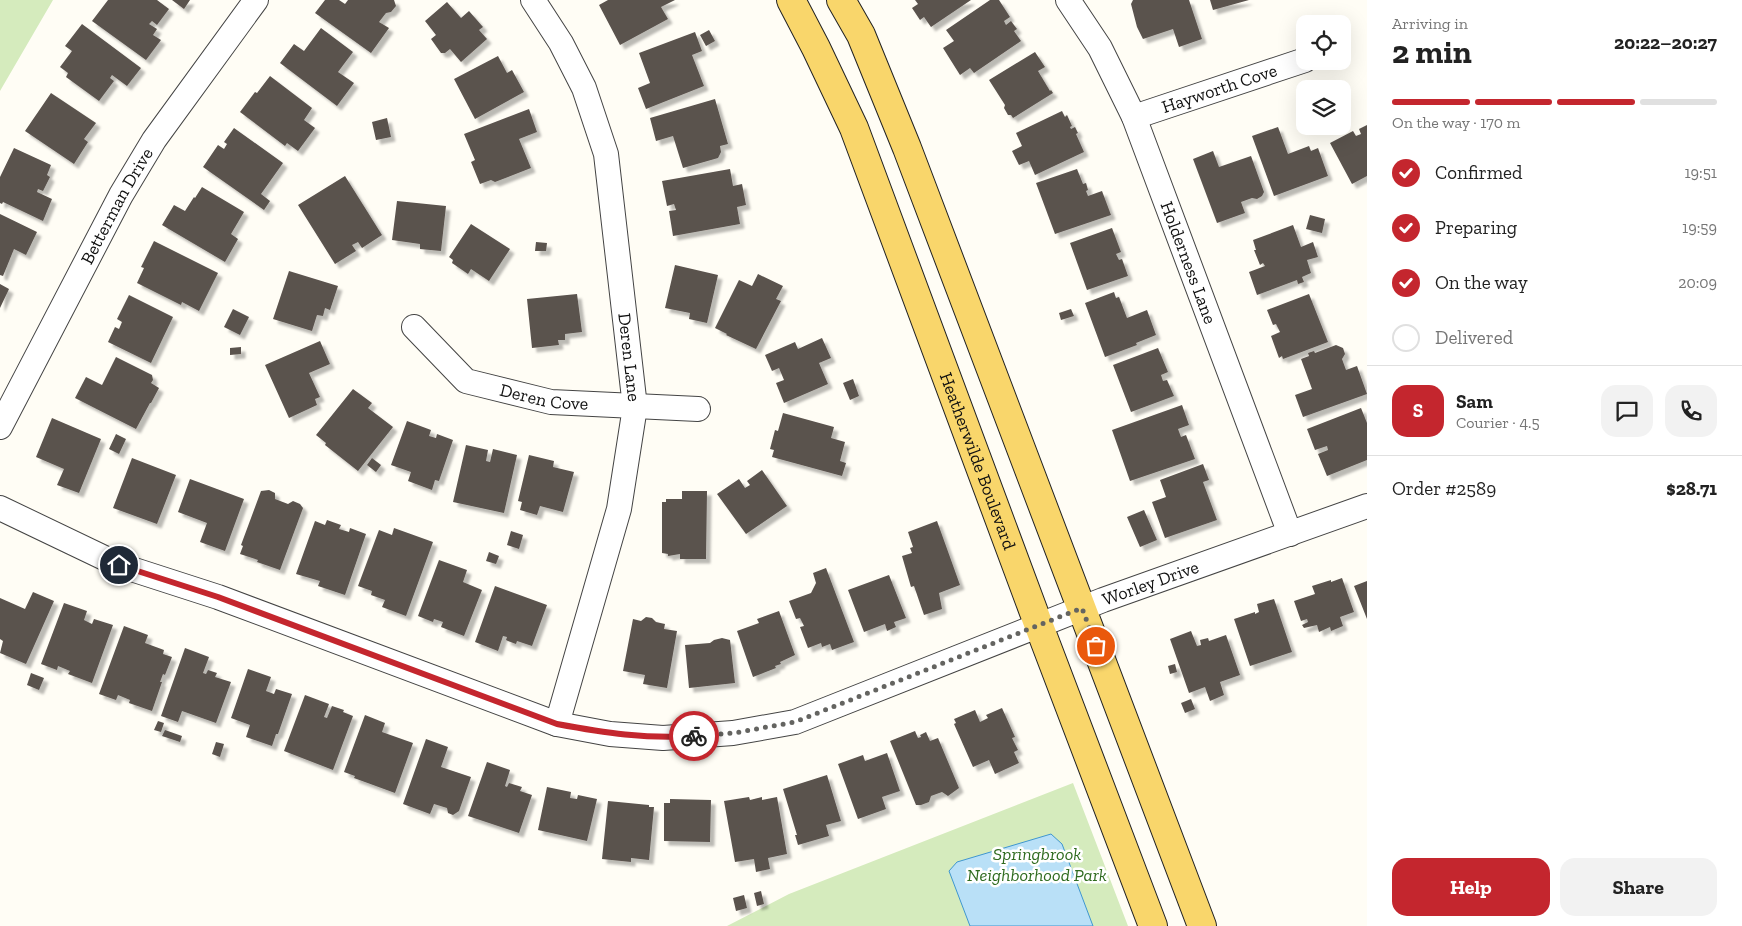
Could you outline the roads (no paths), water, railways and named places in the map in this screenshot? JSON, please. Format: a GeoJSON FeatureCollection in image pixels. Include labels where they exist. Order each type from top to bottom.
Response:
{"type":"FeatureCollection","features":[{"type":"Feature","properties":{"kind":"main road","name":"Heatherwilde Boulevard"},"geometry":{"type":"LineString","coordinates":[[791,0],[854,128],[1153,926]]}},
{"type":"Feature","properties":{"kind":"main road"},"geometry":{"type":"LineString","coordinates":[[841,0],[861,36],[907,148],[1202,926]]}},
{"type":"Feature","properties":{"kind":"street","name":"Betterman Drive"},"geometry":{"type":"LineString","coordinates":[[0,427],[121,195],[154,140],[256,0]]}},
{"type":"Feature","properties":{"kind":"street","name":"Deren Lane"},"geometry":{"type":"LineString","coordinates":[[533,0],[562,43],[584,88],[606,154],[635,407],[619,509],[557,724]]}},
{"type":"Feature","properties":{"kind":"street","name":"Holderness Lane"},"geometry":{"type":"LineString","coordinates":[[1068,0],[1100,48],[1134,117],[1290,534]]}},
{"type":"Feature","properties":{"kind":"street","name":"Hayworth Cove"},"geometry":{"type":"LineString","coordinates":[[1134,117],[1296,63]]}},
{"type":"Feature","properties":{"kind":"street","name":"Deren Cove"},"geometry":{"type":"LineString","coordinates":[[414,327],[466,381],[551,402],[698,409]]}},
{"type":"Feature","properties":{"kind":"street","name":"Worley Drive"},"geometry":{"type":"LineString","coordinates":[[0,508],[119,565],[218,597],[557,724],[610,734],[664,738],[734,733],[795,722],[1082,608],[1367,506]]}},
{"type":"Feature","properties":{"kind":"water"},"geometry":{"type":"Polygon","coordinates":[[[1051,834],[1062,844],[1093,926],[970,926],[949,871],[957,862],[1051,834]]]}},
{"type":"Feature","properties":{"kind":"park label","name":"Springbrook Neighborhood Park"},"geometry":{"type":"Point","coordinates":[1037,864]}}]}
